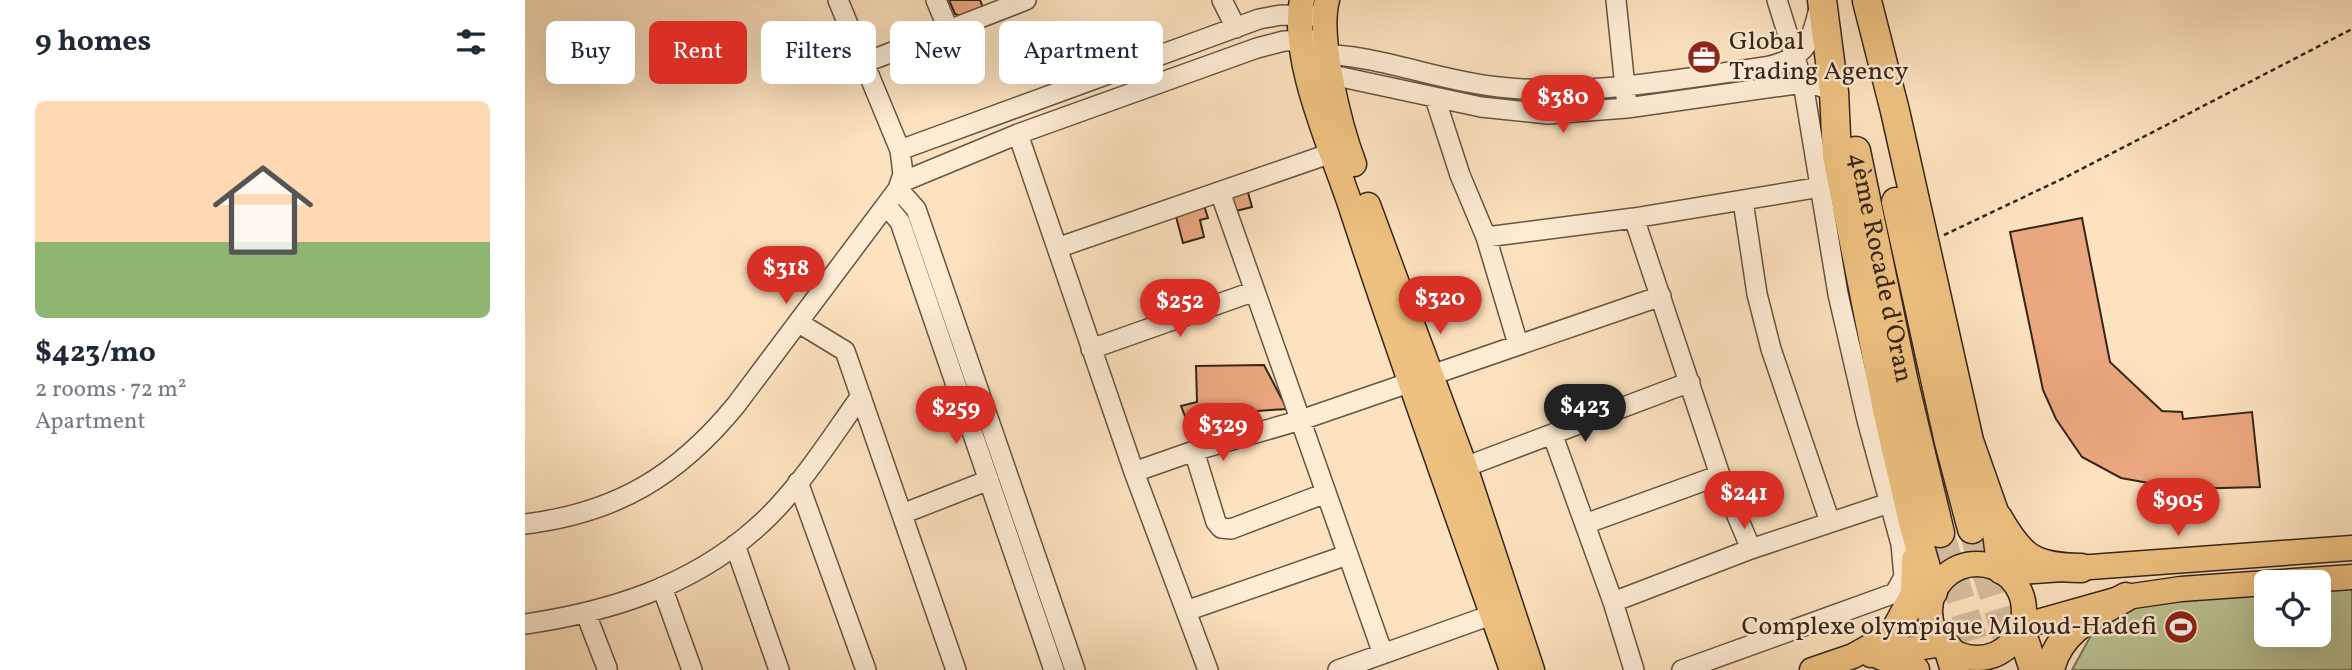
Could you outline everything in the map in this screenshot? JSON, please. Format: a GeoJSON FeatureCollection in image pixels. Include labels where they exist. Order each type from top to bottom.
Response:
{"type":"FeatureCollection","features":[{"type":"Feature","properties":{"kind":"highway"},"geometry":{"type":"LineString","coordinates":[[1821,0],[1833,92],[1837,156],[1927,529],[1932,596]]}},
{"type":"Feature","properties":{"kind":"highway","name":"4ème Rocade d'Oran"},"geometry":{"type":"LineString","coordinates":[[1830,0],[1851,131],[1903,383],[1927,529]]}},
{"type":"Feature","properties":{"kind":"highway"},"geometry":{"type":"LineString","coordinates":[[1866,1],[1969,441],[1994,512],[2004,572]]}},
{"type":"Feature","properties":{"kind":"highway","name":"4ème Rocade d'Oran"},"geometry":{"type":"LineString","coordinates":[[1866,1],[1891,181],[1949,442],[1972,529]]}},
{"type":"Feature","properties":{"kind":"highway"},"geometry":{"type":"LineString","coordinates":[[1994,512],[2012,543],[2036,563],[2050,567],[2081,568]]}},
{"type":"Feature","properties":{"kind":"highway"},"geometry":{"type":"LineString","coordinates":[[1915,670],[1875,648],[1915,594],[1927,529]]}},
{"type":"Feature","properties":{"kind":"highway"},"geometry":{"type":"LineString","coordinates":[[2050,670],[2058,646],[2066,636],[2092,615],[2126,597]]}},
{"type":"Feature","properties":{"kind":"highway"},"geometry":{"type":"LineString","coordinates":[[2022,628],[2022,666]]}},
{"type":"Feature","properties":{"kind":"main road"},"geometry":{"type":"LineString","coordinates":[[1315,36],[1340,150],[1502,611],[1532,670]]}},
{"type":"Feature","properties":{"kind":"main road"},"geometry":{"type":"LineString","coordinates":[[1420,377],[1465,467],[1502,611],[1512,670]]}},
{"type":"Feature","properties":{"kind":"main road"},"geometry":{"type":"LineString","coordinates":[[2004,572],[2352,548]]}},
{"type":"Feature","properties":{"kind":"main road"},"geometry":{"type":"LineString","coordinates":[[1812,670],[1875,648],[1932,596],[1942,578],[1963,566],[1987,564],[2004,572],[2023,597],[2022,628],[2013,642],[1989,657],[1974,658],[1875,648]]}},
{"type":"Feature","properties":{"kind":"main road"},"geometry":{"type":"LineString","coordinates":[[2022,628],[2126,597],[2181,589],[2352,578]]}},
{"type":"Feature","properties":{"kind":"main road"},"geometry":{"type":"LineString","coordinates":[[1932,596],[1931,624],[1949,654]]}},
{"type":"Feature","properties":{"kind":"street"},"geometry":{"type":"LineString","coordinates":[[838,0],[847,21]]}},
{"type":"Feature","properties":{"kind":"street"},"geometry":{"type":"LineString","coordinates":[[936,0],[945,21]]}},
{"type":"Feature","properties":{"kind":"street"},"geometry":{"type":"LineString","coordinates":[[974,21],[1027,0]]}},
{"type":"Feature","properties":{"kind":"street"},"geometry":{"type":"LineString","coordinates":[[1222,0],[1236,28]]}},
{"type":"Feature","properties":{"kind":"street"},"geometry":{"type":"LineString","coordinates":[[1616,0],[1627,108]]}},
{"type":"Feature","properties":{"kind":"street"},"geometry":{"type":"LineString","coordinates":[[1682,670],[1895,593],[1903,583],[1905,569],[1838,294],[1803,83],[1793,59],[1777,0]]}},
{"type":"Feature","properties":{"kind":"street"},"geometry":{"type":"LineString","coordinates":[[900,150],[1271,16],[1362,58],[1496,87],[1562,92],[1765,67],[1793,59],[1809,42],[1821,0]]}},
{"type":"Feature","properties":{"kind":"street"},"geometry":{"type":"LineString","coordinates":[[895,192],[1018,134],[1257,48],[1315,36],[1435,98],[1526,113],[1571,115],[1803,83],[1817,83],[1833,92]]}},
{"type":"Feature","properties":{"kind":"street"},"geometry":{"type":"LineString","coordinates":[[525,524],[555,520],[600,508],[652,483],[680,464],[708,439],[799,323],[895,192],[903,166],[900,150],[873,84]]}},
{"type":"Feature","properties":{"kind":"street"},"geometry":{"type":"LineString","coordinates":[[1435,98],[1460,175],[1486,237],[1518,344]]}},
{"type":"Feature","properties":{"kind":"street"},"geometry":{"type":"LineString","coordinates":[[1018,134],[1134,472],[1207,670]]}},
{"type":"Feature","properties":{"kind":"street"},"geometry":{"type":"LineString","coordinates":[[1056,248],[1340,150]]}},
{"type":"Feature","properties":{"kind":"street"},"geometry":{"type":"LineString","coordinates":[[1486,237],[1634,218],[1821,187]]}},
{"type":"Feature","properties":{"kind":"street"},"geometry":{"type":"LineString","coordinates":[[895,192],[900,222],[1054,670]]}},
{"type":"Feature","properties":{"kind":"street"},"geometry":{"type":"LineString","coordinates":[[895,192],[916,209],[1075,670]]}},
{"type":"Feature","properties":{"kind":"street"},"geometry":{"type":"LineString","coordinates":[[1220,192],[1383,654]]}},
{"type":"Feature","properties":{"kind":"street"},"geometry":{"type":"LineString","coordinates":[[1743,201],[1757,294],[1771,349],[1830,522]]}},
{"type":"Feature","properties":{"kind":"street"},"geometry":{"type":"LineString","coordinates":[[1634,218],[1720,475],[1751,550]]}},
{"type":"Feature","properties":{"kind":"street"},"geometry":{"type":"LineString","coordinates":[[1091,349],[1255,291]]}},
{"type":"Feature","properties":{"kind":"street"},"geometry":{"type":"LineString","coordinates":[[1134,472],[1194,451],[1301,420],[1661,296]]}},
{"type":"Feature","properties":{"kind":"street"},"geometry":{"type":"LineString","coordinates":[[799,323],[845,351],[956,670]]}},
{"type":"Feature","properties":{"kind":"street"},"geometry":{"type":"LineString","coordinates":[[1465,467],[1690,382]]}},
{"type":"Feature","properties":{"kind":"street"},"geometry":{"type":"LineString","coordinates":[[525,616],[525,624],[586,614],[662,587],[735,545],[755,530],[798,482],[861,396]]}},
{"type":"Feature","properties":{"kind":"street"},"geometry":{"type":"LineString","coordinates":[[1553,436],[1613,602],[1634,670]]}},
{"type":"Feature","properties":{"kind":"street"},"geometry":{"type":"LineString","coordinates":[[1194,451],[1216,522],[1221,528],[1231,529],[1326,493]]}},
{"type":"Feature","properties":{"kind":"street"},"geometry":{"type":"LineString","coordinates":[[1585,524],[1720,475]]}},
{"type":"Feature","properties":{"kind":"street"},"geometry":{"type":"LineString","coordinates":[[902,514],[989,480]]}},
{"type":"Feature","properties":{"kind":"street"},"geometry":{"type":"LineString","coordinates":[[798,482],[866,670]]}},
{"type":"Feature","properties":{"kind":"street"},"geometry":{"type":"LineString","coordinates":[[999,510],[1019,503]]}},
{"type":"Feature","properties":{"kind":"street"},"geometry":{"type":"LineString","coordinates":[[1613,602],[1751,550],[1889,503]]}},
{"type":"Feature","properties":{"kind":"street"},"geometry":{"type":"LineString","coordinates":[[735,545],[779,670]]}},
{"type":"Feature","properties":{"kind":"street"},"geometry":{"type":"LineString","coordinates":[[1186,611],[1347,555]]}},
{"type":"Feature","properties":{"kind":"street"},"geometry":{"type":"LineString","coordinates":[[662,587],[692,670]]}},
{"type":"Feature","properties":{"kind":"street"},"geometry":{"type":"LineString","coordinates":[[1338,670],[1502,611]]}},
{"type":"Feature","properties":{"kind":"street"},"geometry":{"type":"LineString","coordinates":[[586,614],[608,669]]}},
{"type":"Feature","properties":{"kind":"path"},"geometry":{"type":"LineString","coordinates":[[1925,244],[2066,177],[2352,29]]}},
{"type":"Feature","properties":{"kind":"green space","name":"Complexe olympique Miloud-Hadefi"},"geometry":{"type":"Polygon","coordinates":[[[2352,588],[2352,670],[2072,670],[2100,619],[2130,606],[2254,593],[2254,647],[2331,647],[2331,589],[2352,588]]]}},
{"type":"Feature","properties":{"kind":"building"},"geometry":{"type":"Polygon","coordinates":[[[949,0],[980,0],[984,10],[964,18],[955,14],[949,0]]]}},
{"type":"Feature","properties":{"kind":"building"},"geometry":{"type":"Polygon","coordinates":[[[1244,178],[1252,207],[1224,214],[1217,185],[1244,178]]]}},
{"type":"Feature","properties":{"kind":"building"},"geometry":{"type":"Polygon","coordinates":[[[1203,202],[1208,218],[1200,220],[1204,237],[1183,243],[1174,209],[1203,202]]]}},
{"type":"Feature","properties":{"kind":"building"},"geometry":{"type":"Polygon","coordinates":[[[2082,218],[2110,362],[2162,411],[2182,412],[2183,419],[2252,412],[2260,487],[2182,489],[2121,478],[2082,457],[2056,419],[2043,390],[2010,232],[2082,218]]]}},
{"type":"Feature","properties":{"kind":"building"},"geometry":{"type":"Polygon","coordinates":[[[1264,365],[1287,409],[1210,414],[1214,427],[1192,434],[1181,406],[1197,402],[1196,366],[1264,365]]]}},
{"type":"Feature","properties":{"kind":"tunnel"},"geometry":{"type":"LineString","coordinates":[[1972,529],[2014,659]]}},
{"type":"Feature","properties":{"kind":"tunnel"},"geometry":{"type":"LineString","coordinates":[[1940,533],[1983,670]]}},
{"type":"Feature","properties":{"kind":"place","name":"Global Trading Agency"},"geometry":{"type":"Point","coordinates":[1704,57]}},
{"type":"Feature","properties":{"kind":"place","name":"Complexe olympique Miloud-Hadefi"},"geometry":{"type":"Point","coordinates":[2181,627]}}]}
